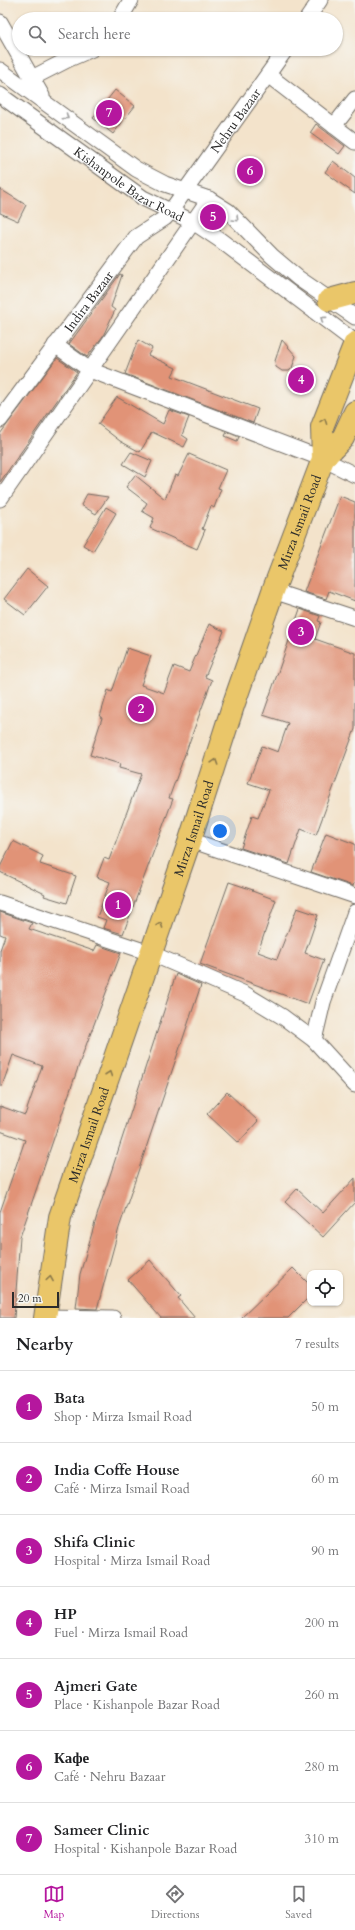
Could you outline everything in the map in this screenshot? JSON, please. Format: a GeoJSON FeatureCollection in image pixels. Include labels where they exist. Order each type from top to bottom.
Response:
{"type":"FeatureCollection","features":[{"type":"Feature","properties":{"kind":"highway"},"geometry":{"type":"LineString","coordinates":[[329,300],[355,293]]}},
{"type":"Feature","properties":{"kind":"highway","name":"Mirza Ismail Road"},"geometry":{"type":"LineString","coordinates":[[44,1318],[60,1217],[190,840],[233,706],[273,591],[323,459],[322,426],[355,343]]}},
{"type":"Feature","properties":{"kind":"highway"},"geometry":{"type":"LineString","coordinates":[[323,459],[343,438],[355,412]]}},
{"type":"Feature","properties":{"kind":"street"},"geometry":{"type":"LineString","coordinates":[[124,12],[131,0]]}},
{"type":"Feature","properties":{"kind":"street"},"geometry":{"type":"LineString","coordinates":[[312,12],[320,0]]}},
{"type":"Feature","properties":{"kind":"street"},"geometry":{"type":"LineString","coordinates":[[0,22],[12,43]]}},
{"type":"Feature","properties":{"kind":"street"},"geometry":{"type":"LineString","coordinates":[[19,56],[44,101]]}},
{"type":"Feature","properties":{"kind":"street"},"geometry":{"type":"LineString","coordinates":[[32,78],[74,56]]}},
{"type":"Feature","properties":{"kind":"street","name":"Nehru Bazaar"},"geometry":{"type":"LineString","coordinates":[[185,192],[281,56]]}},
{"type":"Feature","properties":{"kind":"street"},"geometry":{"type":"LineString","coordinates":[[0,70],[136,169],[185,192],[209,199],[228,211],[272,256],[298,278],[355,317]]}},
{"type":"Feature","properties":{"kind":"street"},"geometry":{"type":"LineString","coordinates":[[268,75],[355,142]]}},
{"type":"Feature","properties":{"kind":"street","name":"Kishanpole Bazar Road"},"geometry":{"type":"LineString","coordinates":[[0,95],[143,198],[193,222],[220,240],[355,343]]}},
{"type":"Feature","properties":{"kind":"street"},"geometry":{"type":"LineString","coordinates":[[334,126],[355,99]]}},
{"type":"Feature","properties":{"kind":"street","name":"Indira Bazaar"},"geometry":{"type":"LineString","coordinates":[[0,420],[136,237],[165,218],[185,192]]}},
{"type":"Feature","properties":{"kind":"street"},"geometry":{"type":"LineString","coordinates":[[0,499],[209,199]]}},
{"type":"Feature","properties":{"kind":"street"},"geometry":{"type":"LineString","coordinates":[[55,345],[90,370],[323,459],[355,475]]}},
{"type":"Feature","properties":{"kind":"street"},"geometry":{"type":"LineString","coordinates":[[273,591],[355,618]]}},
{"type":"Feature","properties":{"kind":"street"},"geometry":{"type":"LineString","coordinates":[[190,840],[355,896]]}},
{"type":"Feature","properties":{"kind":"street"},"geometry":{"type":"LineString","coordinates":[[0,902],[150,953],[245,994],[283,1017],[314,1040],[355,1085]]}},
{"type":"Feature","properties":{"kind":"street"},"geometry":{"type":"LineString","coordinates":[[314,1040],[323,1002],[355,912]]}},
{"type":"Feature","properties":{"kind":"street"},"geometry":{"type":"LineString","coordinates":[[44,1318],[113,1318]]}},
{"type":"Feature","properties":{"kind":"building"},"geometry":{"type":"Polygon","coordinates":[[[115,90],[135,106],[113,134],[93,118],[115,90]]]}},
{"type":"Feature","properties":{"kind":"building"},"geometry":{"type":"Polygon","coordinates":[[[316,124],[345,146],[339,154],[310,133],[316,124]]]}},
{"type":"Feature","properties":{"kind":"building"},"geometry":{"type":"Polygon","coordinates":[[[333,161],[355,178],[355,194],[325,172],[333,161]]]}},
{"type":"Feature","properties":{"kind":"building"},"geometry":{"type":"Polygon","coordinates":[[[0,189],[26,205],[18,221],[0,213],[0,189]]]}},
{"type":"Feature","properties":{"kind":"building"},"geometry":{"type":"Polygon","coordinates":[[[211,211],[223,219],[218,228],[206,220],[211,211]]]}},
{"type":"Feature","properties":{"kind":"building"},"geometry":{"type":"Polygon","coordinates":[[[120,274],[122,275],[111,307],[115,310],[103,336],[87,357],[69,344],[120,274]]]}},
{"type":"Feature","properties":{"kind":"building"},"geometry":{"type":"Polygon","coordinates":[[[138,340],[152,348],[148,355],[176,368],[172,376],[258,409],[253,423],[125,374],[138,340]]]}},
{"type":"Feature","properties":{"kind":"building"},"geometry":{"type":"Polygon","coordinates":[[[282,340],[296,356],[292,368],[289,371],[282,371],[276,367],[275,361],[282,340]]]}},
{"type":"Feature","properties":{"kind":"building"},"geometry":{"type":"Polygon","coordinates":[[[57,358],[77,372],[0,482],[0,434],[57,358]]]}},
{"type":"Feature","properties":{"kind":"building"},"geometry":{"type":"Polygon","coordinates":[[[117,397],[163,424],[169,410],[189,417],[182,435],[188,439],[184,447],[152,432],[140,452],[120,441],[98,424],[117,397]]]}},
{"type":"Feature","properties":{"kind":"building"},"geometry":{"type":"Polygon","coordinates":[[[227,432],[239,437],[237,441],[225,436],[227,432]]]}},
{"type":"Feature","properties":{"kind":"building"},"geometry":{"type":"Polygon","coordinates":[[[131,452],[152,461],[145,477],[123,464],[131,452]]]}},
{"type":"Feature","properties":{"kind":"building"},"geometry":{"type":"Polygon","coordinates":[[[189,454],[226,470],[218,488],[221,489],[214,508],[211,506],[202,529],[205,530],[197,549],[150,528],[154,518],[142,511],[147,503],[126,487],[135,475],[165,499],[175,475],[178,476],[189,454]]]}},
{"type":"Feature","properties":{"kind":"building"},"geometry":{"type":"Polygon","coordinates":[[[87,494],[108,497],[96,514],[81,505],[87,494]]]}},
{"type":"Feature","properties":{"kind":"building"},"geometry":{"type":"Polygon","coordinates":[[[340,496],[355,502],[355,601],[329,591],[326,599],[304,592],[340,496]]]}},
{"type":"Feature","properties":{"kind":"building"},"geometry":{"type":"Polygon","coordinates":[[[106,507],[116,513],[93,551],[83,545],[106,507]]]}},
{"type":"Feature","properties":{"kind":"building"},"geometry":{"type":"Polygon","coordinates":[[[27,569],[48,586],[25,615],[4,599],[27,569]]]}},
{"type":"Feature","properties":{"kind":"building"},"geometry":{"type":"Polygon","coordinates":[[[300,609],[320,616],[318,621],[321,622],[315,639],[355,653],[355,729],[316,835],[301,829],[289,864],[241,848],[252,816],[258,818],[269,790],[248,783],[262,746],[278,752],[288,723],[263,715],[300,609]]]}},
{"type":"Feature","properties":{"kind":"building"},"geometry":{"type":"Polygon","coordinates":[[[209,624],[224,631],[205,677],[212,680],[169,798],[173,799],[123,934],[103,928],[106,920],[97,917],[110,882],[97,877],[104,858],[109,860],[141,774],[119,768],[120,764],[90,755],[102,718],[100,717],[108,690],[112,692],[127,648],[151,656],[141,685],[164,693],[174,666],[189,672],[209,624]]]}},
{"type":"Feature","properties":{"kind":"building"},"geometry":{"type":"Polygon","coordinates":[[[326,833],[355,844],[355,881],[353,886],[311,872],[326,833]]]}},
{"type":"Feature","properties":{"kind":"building"},"geometry":{"type":"Polygon","coordinates":[[[13,841],[43,856],[40,864],[76,876],[67,903],[44,896],[45,894],[0,872],[0,867],[13,841]]]}},
{"type":"Feature","properties":{"kind":"building"},"geometry":{"type":"Polygon","coordinates":[[[229,882],[276,900],[258,952],[277,959],[297,908],[318,915],[305,953],[324,960],[308,1004],[200,964],[229,882]]]}},
{"type":"Feature","properties":{"kind":"building"},"geometry":{"type":"Polygon","coordinates":[[[0,912],[32,923],[29,929],[94,951],[97,945],[121,953],[82,1056],[20,1237],[14,1318],[0,1318],[0,1212],[25,1140],[0,1131],[0,1106],[25,1115],[42,1066],[13,1055],[2,1086],[0,1086],[0,950],[5,936],[0,934],[0,912]]]}},
{"type":"Feature","properties":{"kind":"building"},"geometry":{"type":"Polygon","coordinates":[[[176,974],[201,985],[119,1228],[97,1309],[76,1308],[80,1274],[99,1209],[176,974]]]}},
{"type":"Feature","properties":{"kind":"building"},"geometry":{"type":"Polygon","coordinates":[[[227,1092],[258,1121],[238,1143],[207,1114],[227,1092]]]}},
{"type":"Feature","properties":{"kind":"building"},"geometry":{"type":"Polygon","coordinates":[[[355,1178],[355,1202],[323,1237],[285,1202],[297,1189],[323,1213],[355,1178]]]}},
{"type":"Feature","properties":{"kind":"building"},"geometry":{"type":"Polygon","coordinates":[[[150,1260],[181,1296],[178,1298],[195,1318],[161,1318],[128,1280],[150,1260]]]}},
{"type":"Feature","properties":{"kind":"building"},"geometry":{"type":"Polygon","coordinates":[[[293,1268],[307,1282],[307,1299],[288,1318],[241,1318],[293,1268]]]}},
{"type":"Feature","properties":{"kind":"place","name":"Sameer Clinic"},"geometry":{"type":"Point","coordinates":[109,113]}},
{"type":"Feature","properties":{"kind":"place","name":"Кафе"},"geometry":{"type":"Point","coordinates":[250,171]}},
{"type":"Feature","properties":{"kind":"place","name":"Ajmeri Gate"},"geometry":{"type":"Point","coordinates":[213,217]}},
{"type":"Feature","properties":{"kind":"place","name":"HP"},"geometry":{"type":"Point","coordinates":[301,380]}},
{"type":"Feature","properties":{"kind":"place","name":"Shifa Clinic"},"geometry":{"type":"Point","coordinates":[301,632]}},
{"type":"Feature","properties":{"kind":"place","name":"India Coffe House"},"geometry":{"type":"Point","coordinates":[141,709]}},
{"type":"Feature","properties":{"kind":"place","name":"Bata"},"geometry":{"type":"Point","coordinates":[118,905]}}]}
